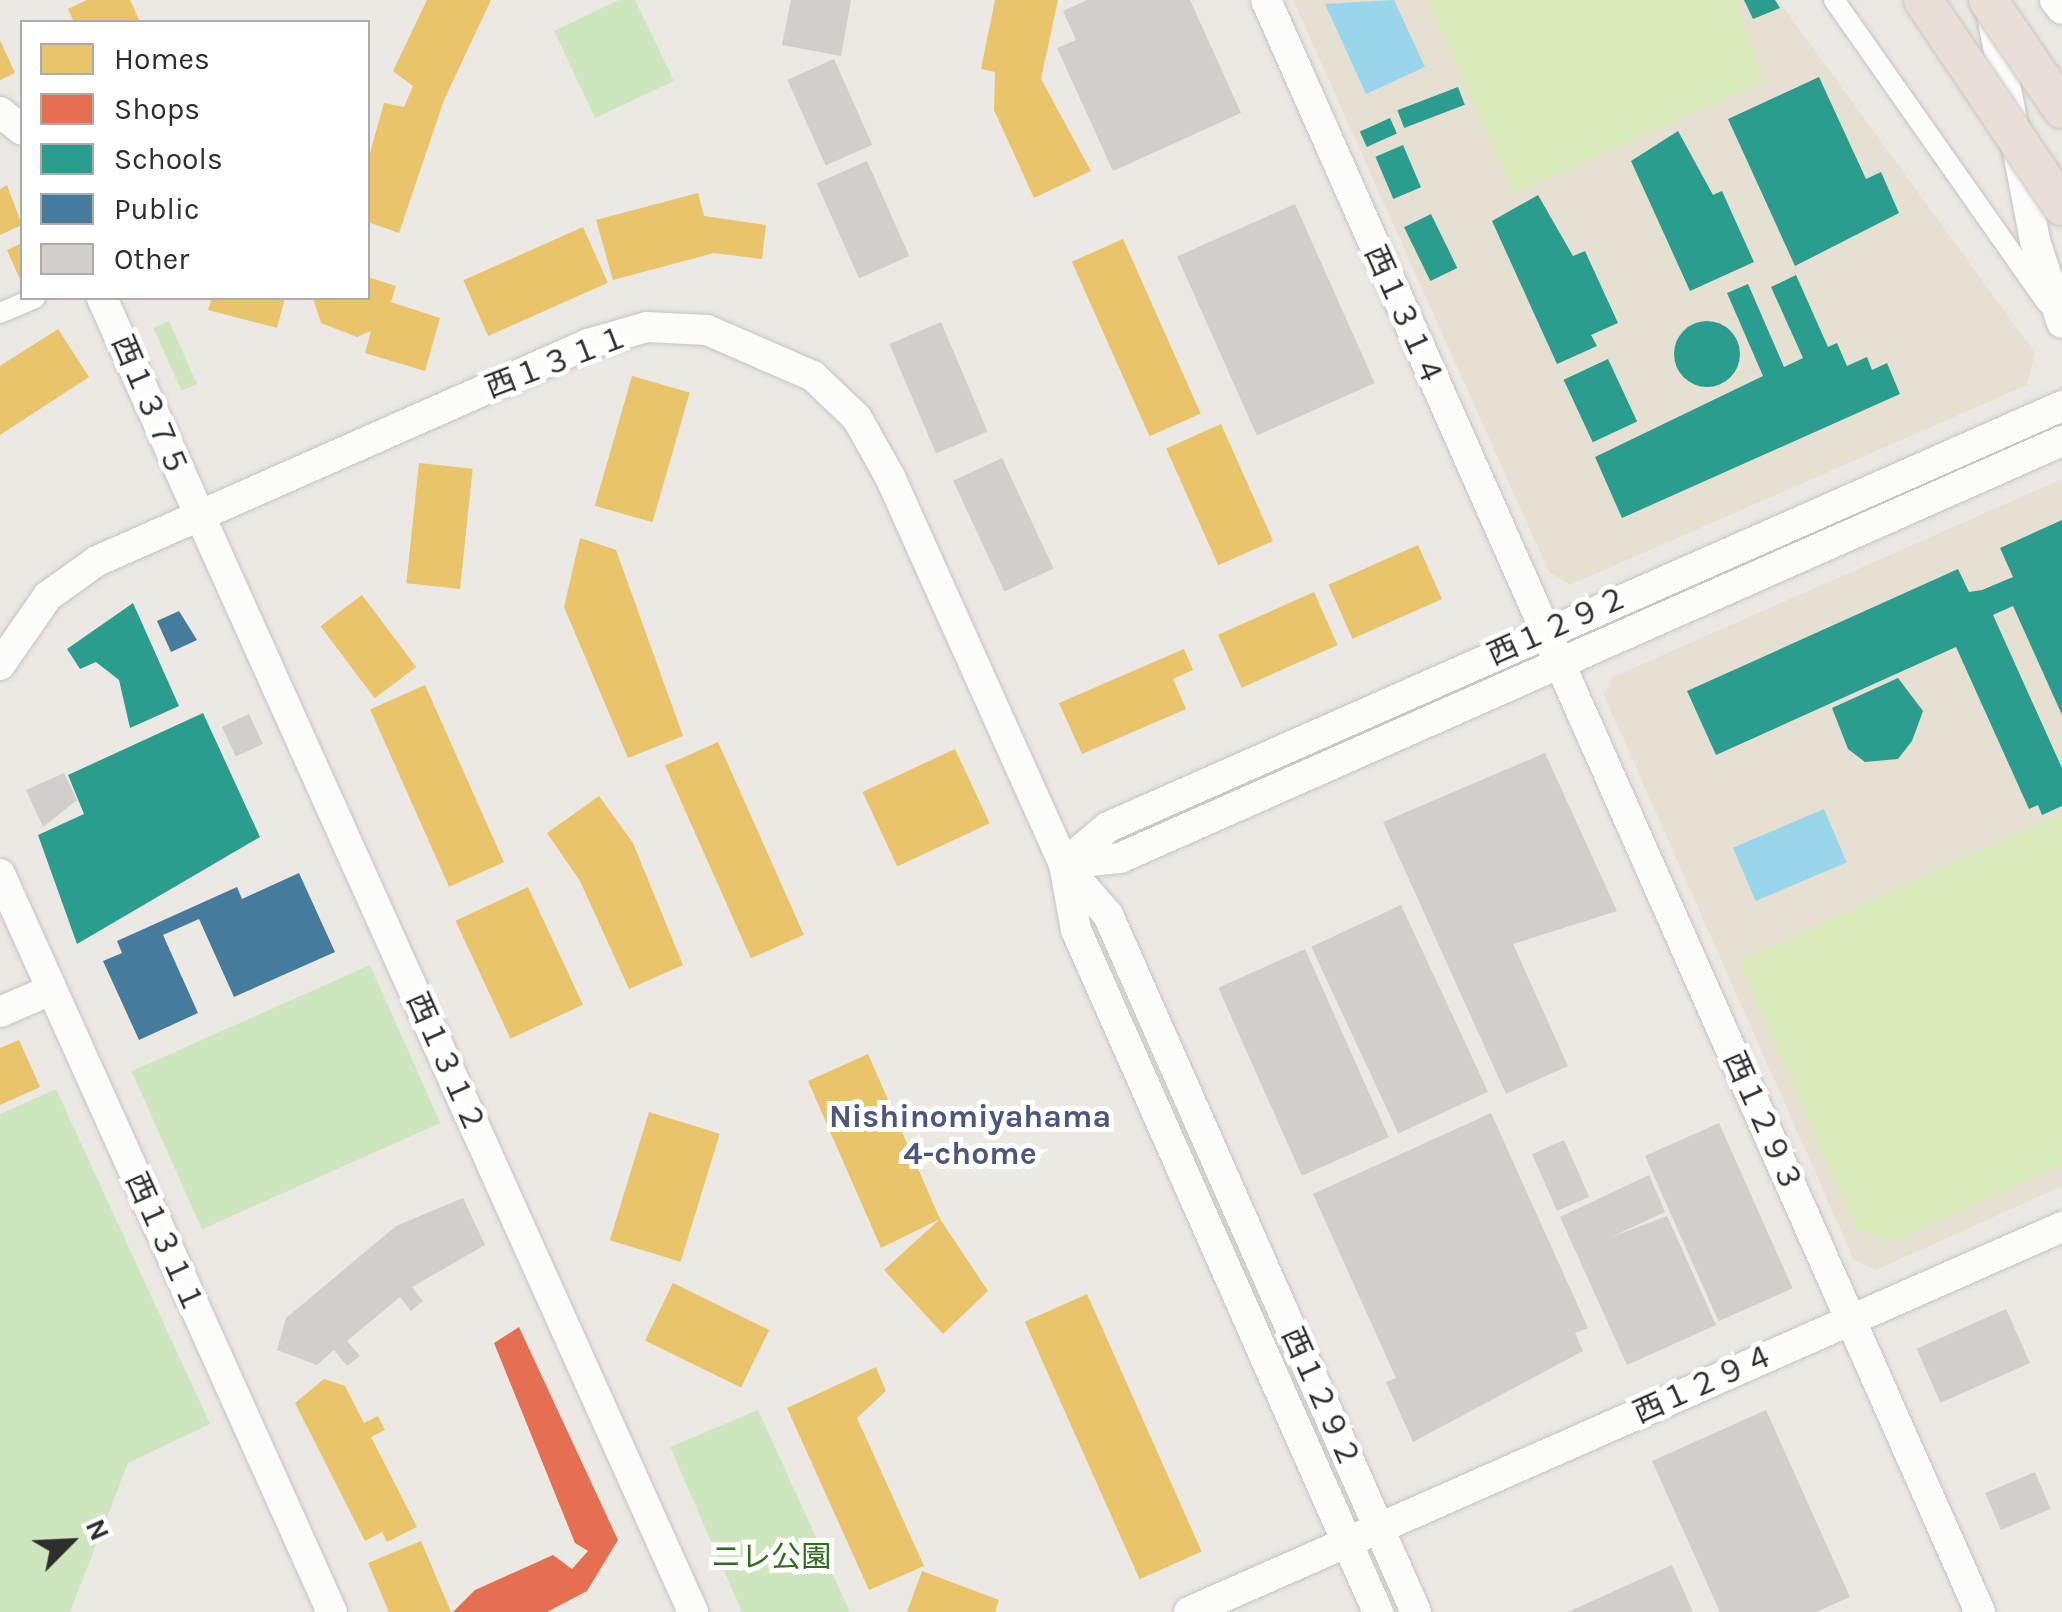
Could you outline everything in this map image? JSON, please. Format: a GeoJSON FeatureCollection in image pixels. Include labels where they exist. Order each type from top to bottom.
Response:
{"type":"FeatureCollection","features":[{"type":"Feature","properties":{"kind":"highway"},"geometry":{"type":"LineString","coordinates":[[1923,0],[2062,206]]}},
{"type":"Feature","properties":{"kind":"highway"},"geometry":{"type":"LineString","coordinates":[[1988,0],[2062,109]]}},
{"type":"Feature","properties":{"kind":"street","name":"西１３１４"},"geometry":{"type":"LineString","coordinates":[[1266,0],[1545,632]]}},
{"type":"Feature","properties":{"kind":"street"},"geometry":{"type":"LineString","coordinates":[[1834,0],[2062,324]]}},
{"type":"Feature","properties":{"kind":"street"},"geometry":{"type":"LineString","coordinates":[[1988,0],[2034,241],[2062,324]]}},
{"type":"Feature","properties":{"kind":"street"},"geometry":{"type":"LineString","coordinates":[[2056,0],[2062,9]]}},
{"type":"Feature","properties":{"kind":"street"},"geometry":{"type":"LineString","coordinates":[[0,112],[20,128]]}},
{"type":"Feature","properties":{"kind":"street"},"geometry":{"type":"LineString","coordinates":[[0,313],[29,300]]}},
{"type":"Feature","properties":{"kind":"street","name":"西１３７５"},"geometry":{"type":"LineString","coordinates":[[103,300],[197,515]]}},
{"type":"Feature","properties":{"kind":"street","name":"西１３１１"},"geometry":{"type":"LineString","coordinates":[[0,665],[48,596],[98,561],[588,344],[647,327],[707,330],[764,348],[857,418],[1064,864]]}},
{"type":"Feature","properties":{"kind":"street","name":"西１２９２"},"geometry":{"type":"LineString","coordinates":[[1064,864],[1108,827],[2062,406]]}},
{"type":"Feature","properties":{"kind":"street","name":"西１２９２"},"geometry":{"type":"LineString","coordinates":[[1064,864],[1120,858],[2062,441]]}},
{"type":"Feature","properties":{"kind":"street","name":"西１３１２"},"geometry":{"type":"LineString","coordinates":[[197,515],[693,1612]]}},
{"type":"Feature","properties":{"kind":"street","name":"西１２９３"},"geometry":{"type":"LineString","coordinates":[[1545,632],[1980,1612]]}},
{"type":"Feature","properties":{"kind":"street","name":"西１２９２"},"geometry":{"type":"LineString","coordinates":[[1064,864],[1108,914],[1416,1612]]}},
{"type":"Feature","properties":{"kind":"street","name":"西１２９２"},"geometry":{"type":"LineString","coordinates":[[1064,864],[1076,930],[1378,1612]]}},
{"type":"Feature","properties":{"kind":"street","name":"西１３１１"},"geometry":{"type":"LineString","coordinates":[[0,874],[332,1612]]}},
{"type":"Feature","properties":{"kind":"street"},"geometry":{"type":"LineString","coordinates":[[0,1012],[50,990]]}},
{"type":"Feature","properties":{"kind":"street","name":"西１２９４"},"geometry":{"type":"LineString","coordinates":[[1189,1612],[2062,1226]]}},
{"type":"Feature","properties":{"kind":"shaded area"},"geometry":{"type":"Polygon","coordinates":[[[1293,0],[1778,0],[2035,353],[2027,385],[1570,585],[1549,572],[1293,0]]]}},
{"type":"Feature","properties":{"kind":"shaded area"},"geometry":{"type":"Polygon","coordinates":[[[2062,479],[2062,1186],[1876,1270],[1854,1260],[1604,695],[1613,677],[2062,479]]]}},
{"type":"Feature","properties":{"kind":"green space"},"geometry":{"type":"Polygon","coordinates":[[[619,0],[635,0],[674,81],[595,118],[554,31],[619,0]]]}},
{"type":"Feature","properties":{"kind":"green space"},"geometry":{"type":"Polygon","coordinates":[[[1427,0],[1736,0],[1763,82],[1514,194],[1427,0]]]}},
{"type":"Feature","properties":{"kind":"green space"},"geometry":{"type":"Polygon","coordinates":[[[169,321],[197,384],[182,391],[153,328],[169,321]]]}},
{"type":"Feature","properties":{"kind":"green space"},"geometry":{"type":"Polygon","coordinates":[[[2062,813],[2062,1165],[1896,1241],[1857,1231],[1739,962],[2062,813]]]}},
{"type":"Feature","properties":{"kind":"green space"},"geometry":{"type":"Polygon","coordinates":[[[370,965],[440,1123],[202,1229],[132,1071],[370,965]]]}},
{"type":"Feature","properties":{"kind":"green space"},"geometry":{"type":"Polygon","coordinates":[[[56,1089],[210,1424],[128,1463],[70,1612],[0,1612],[0,1114],[56,1089]]]}},
{"type":"Feature","properties":{"kind":"green space","name":"ニレ公園"},"geometry":{"type":"Polygon","coordinates":[[[758,1410],[850,1612],[742,1612],[670,1447],[758,1410]]]}},
{"type":"Feature","properties":{"kind":"water"},"geometry":{"type":"Polygon","coordinates":[[[1394,0],[1425,67],[1366,94],[1325,4],[1394,0]]]}},
{"type":"Feature","properties":{"kind":"water"},"geometry":{"type":"Polygon","coordinates":[[[1824,809],[1847,862],[1756,901],[1733,848],[1824,809]]]}},
{"type":"Feature","properties":{"kind":"building: Homes"},"geometry":{"type":"Polygon","coordinates":[[[87,0],[130,0],[139,20],[73,20],[68,9],[87,0]]]}},
{"type":"Feature","properties":{"kind":"building: Homes"},"geometry":{"type":"Polygon","coordinates":[[[427,0],[491,0],[444,100],[399,233],[370,223],[370,153],[384,103],[404,107],[413,86],[393,71],[427,0]]]}},
{"type":"Feature","properties":{"kind":"building: Homes"},"geometry":{"type":"Polygon","coordinates":[[[995,0],[1058,0],[1041,79],[1091,171],[1034,198],[994,110],[995,72],[981,69],[995,0]]]}},
{"type":"Feature","properties":{"kind":"building: Homes"},"geometry":{"type":"Polygon","coordinates":[[[0,40],[15,73],[0,80],[0,40]]]}},
{"type":"Feature","properties":{"kind":"building: Homes"},"geometry":{"type":"Polygon","coordinates":[[[7,185],[20,226],[0,235],[0,189],[7,185]]]}},
{"type":"Feature","properties":{"kind":"building: Homes"},"geometry":{"type":"Polygon","coordinates":[[[698,193],[704,216],[766,225],[762,259],[714,253],[613,280],[596,220],[698,193]]]}},
{"type":"Feature","properties":{"kind":"building: Homes"},"geometry":{"type":"Polygon","coordinates":[[[583,227],[608,283],[488,336],[463,280],[583,227]]]}},
{"type":"Feature","properties":{"kind":"building: Homes"},"geometry":{"type":"Polygon","coordinates":[[[1123,239],[1201,413],[1150,436],[1072,262],[1123,239]]]}},
{"type":"Feature","properties":{"kind":"building: Homes"},"geometry":{"type":"Polygon","coordinates":[[[20,244],[20,279],[7,250],[20,244]]]}},
{"type":"Feature","properties":{"kind":"building: Homes"},"geometry":{"type":"Polygon","coordinates":[[[370,278],[396,286],[391,302],[440,318],[425,371],[365,353],[371,331],[357,337],[321,323],[314,300],[370,300],[370,278]]]}},
{"type":"Feature","properties":{"kind":"building: Homes"},"geometry":{"type":"Polygon","coordinates":[[[211,300],[284,300],[277,328],[208,310],[211,300]]]}},
{"type":"Feature","properties":{"kind":"building: Homes"},"geometry":{"type":"Polygon","coordinates":[[[58,329],[89,377],[0,435],[0,366],[58,329]]]}},
{"type":"Feature","properties":{"kind":"building: Homes"},"geometry":{"type":"Polygon","coordinates":[[[632,376],[690,393],[652,522],[595,506],[632,376]]]}},
{"type":"Feature","properties":{"kind":"building: Homes"},"geometry":{"type":"Polygon","coordinates":[[[1221,424],[1273,541],[1218,565],[1166,448],[1221,424]]]}},
{"type":"Feature","properties":{"kind":"building: Homes"},"geometry":{"type":"Polygon","coordinates":[[[419,463],[473,469],[460,589],[406,583],[419,463]]]}},
{"type":"Feature","properties":{"kind":"building: Homes"},"geometry":{"type":"Polygon","coordinates":[[[580,538],[616,550],[683,736],[628,758],[564,607],[580,538]]]}},
{"type":"Feature","properties":{"kind":"building: Homes"},"geometry":{"type":"Polygon","coordinates":[[[1418,545],[1442,599],[1352,639],[1328,585],[1418,545]]]}},
{"type":"Feature","properties":{"kind":"building: Homes"},"geometry":{"type":"Polygon","coordinates":[[[1314,592],[1338,645],[1242,688],[1218,635],[1314,592]]]}},
{"type":"Feature","properties":{"kind":"building: Homes"},"geometry":{"type":"Polygon","coordinates":[[[362,595],[416,667],[375,698],[320,626],[362,595]]]}},
{"type":"Feature","properties":{"kind":"building: Homes"},"geometry":{"type":"Polygon","coordinates":[[[1184,649],[1193,670],[1173,679],[1186,709],[1082,754],[1059,703],[1184,649]]]}},
{"type":"Feature","properties":{"kind":"building: Homes"},"geometry":{"type":"Polygon","coordinates":[[[425,685],[504,862],[449,887],[370,709],[425,685]]]}},
{"type":"Feature","properties":{"kind":"building: Homes"},"geometry":{"type":"Polygon","coordinates":[[[718,742],[804,935],[751,958],[665,766],[718,742]]]}},
{"type":"Feature","properties":{"kind":"building: Homes"},"geometry":{"type":"Polygon","coordinates":[[[955,749],[990,823],[897,866],[863,792],[955,749]]]}},
{"type":"Feature","properties":{"kind":"building: Homes"},"geometry":{"type":"Polygon","coordinates":[[[599,796],[633,843],[683,965],[629,989],[580,881],[547,833],[599,796]]]}},
{"type":"Feature","properties":{"kind":"building: Homes"},"geometry":{"type":"Polygon","coordinates":[[[528,887],[583,1005],[510,1039],[455,921],[528,887]]]}},
{"type":"Feature","properties":{"kind":"building: Homes"},"geometry":{"type":"Polygon","coordinates":[[[19,1040],[40,1087],[0,1105],[0,1048],[19,1040]]]}},
{"type":"Feature","properties":{"kind":"building: Homes"},"geometry":{"type":"Polygon","coordinates":[[[868,1054],[940,1219],[881,1248],[808,1081],[868,1054]]]}},
{"type":"Feature","properties":{"kind":"building: Homes"},"geometry":{"type":"Polygon","coordinates":[[[649,1112],[720,1134],[681,1262],[610,1240],[649,1112]]]}},
{"type":"Feature","properties":{"kind":"building: Homes"},"geometry":{"type":"Polygon","coordinates":[[[940,1219],[988,1291],[943,1334],[884,1270],[940,1219]]]}},
{"type":"Feature","properties":{"kind":"building: Homes"},"geometry":{"type":"Polygon","coordinates":[[[673,1283],[769,1330],[741,1387],[645,1341],[673,1283]]]}},
{"type":"Feature","properties":{"kind":"building: Homes"},"geometry":{"type":"Polygon","coordinates":[[[1087,1294],[1202,1552],[1140,1579],[1025,1322],[1087,1294]]]}},
{"type":"Feature","properties":{"kind":"building: Homes"},"geometry":{"type":"Polygon","coordinates":[[[876,1367],[886,1391],[857,1418],[924,1566],[869,1590],[787,1408],[876,1367]]]}},
{"type":"Feature","properties":{"kind":"building: Homes"},"geometry":{"type":"Polygon","coordinates":[[[324,1379],[345,1386],[364,1423],[378,1416],[385,1430],[371,1437],[417,1527],[387,1542],[382,1532],[365,1541],[295,1403],[324,1379]]]}},
{"type":"Feature","properties":{"kind":"building: Homes"},"geometry":{"type":"Polygon","coordinates":[[[421,1541],[451,1612],[389,1612],[368,1563],[421,1541]]]}},
{"type":"Feature","properties":{"kind":"building: Homes"},"geometry":{"type":"Polygon","coordinates":[[[922,1571],[999,1600],[995,1612],[907,1612],[922,1571]]]}},
{"type":"Feature","properties":{"kind":"building: Shops"},"geometry":{"type":"Polygon","coordinates":[[[519,1327],[618,1540],[587,1591],[547,1612],[453,1612],[475,1590],[553,1555],[572,1569],[588,1551],[575,1543],[494,1343],[519,1327]]]}},
{"type":"Feature","properties":{"kind":"building: Schools"},"geometry":{"type":"Polygon","coordinates":[[[1744,0],[1775,0],[1780,8],[1753,19],[1744,0]]]}},
{"type":"Feature","properties":{"kind":"building: Schools"},"geometry":{"type":"Polygon","coordinates":[[[1819,77],[1866,179],[1881,172],[1899,213],[1795,266],[1728,119],[1819,77]]]}},
{"type":"Feature","properties":{"kind":"building: Schools"},"geometry":{"type":"Polygon","coordinates":[[[1458,87],[1465,105],[1404,128],[1397,110],[1458,87]]]}},
{"type":"Feature","properties":{"kind":"building: Schools"},"geometry":{"type":"Polygon","coordinates":[[[1390,118],[1397,134],[1367,147],[1360,131],[1390,118]]]}},
{"type":"Feature","properties":{"kind":"building: Schools"},"geometry":{"type":"Polygon","coordinates":[[[1678,131],[1713,195],[1722,191],[1754,262],[1690,291],[1631,161],[1678,131]]]}},
{"type":"Feature","properties":{"kind":"building: Schools"},"geometry":{"type":"Polygon","coordinates":[[[1403,145],[1421,187],[1393,199],[1375,157],[1403,145]]]}},
{"type":"Feature","properties":{"kind":"building: Schools"},"geometry":{"type":"Polygon","coordinates":[[[1538,195],[1573,256],[1585,251],[1618,323],[1591,335],[1597,346],[1557,364],[1492,221],[1538,195]]]}},
{"type":"Feature","properties":{"kind":"building: Schools"},"geometry":{"type":"Polygon","coordinates":[[[1431,214],[1457,268],[1430,281],[1404,227],[1431,214]]]}},
{"type":"Feature","properties":{"kind":"building: Schools"},"geometry":{"type":"Polygon","coordinates":[[[1796,275],[1828,347],[1837,343],[1847,366],[1867,357],[1872,370],[1887,363],[1900,394],[1622,518],[1595,457],[1763,376],[1727,293],[1748,284],[1784,367],[1803,358],[1771,287],[1796,275]]]}},
{"type":"Feature","properties":{"kind":"building: Schools"},"geometry":{"type":"Polygon","coordinates":[[[1707,321],[1730,331],[1740,354],[1730,377],[1707,387],[1684,377],[1674,354],[1684,331],[1707,321]]]}},
{"type":"Feature","properties":{"kind":"building: Schools"},"geometry":{"type":"Polygon","coordinates":[[[1608,359],[1637,422],[1593,442],[1564,380],[1608,359]]]}},
{"type":"Feature","properties":{"kind":"building: Schools"},"geometry":{"type":"Polygon","coordinates":[[[2062,520],[2062,715],[2013,606],[1993,615],[2062,768],[2062,806],[2042,815],[2038,805],[2029,809],[1956,647],[1716,755],[1687,691],[1958,569],[1969,592],[2013,577],[2000,548],[2062,520]]]}},
{"type":"Feature","properties":{"kind":"building: Schools"},"geometry":{"type":"Polygon","coordinates":[[[133,603],[179,706],[130,728],[119,680],[96,662],[80,669],[67,649],[133,603]]]}},
{"type":"Feature","properties":{"kind":"building: Schools"},"geometry":{"type":"Polygon","coordinates":[[[1898,678],[1923,711],[1912,741],[1898,759],[1865,762],[1848,749],[1832,708],[1898,678]]]}},
{"type":"Feature","properties":{"kind":"building: Schools"},"geometry":{"type":"Polygon","coordinates":[[[203,713],[260,837],[77,944],[38,835],[84,814],[68,775],[203,713]]]}},
{"type":"Feature","properties":{"kind":"building: Public"},"geometry":{"type":"Polygon","coordinates":[[[179,611],[197,640],[171,652],[157,621],[179,611]]]}},
{"type":"Feature","properties":{"kind":"building: Public"},"geometry":{"type":"Polygon","coordinates":[[[299,873],[335,952],[234,997],[199,919],[163,935],[198,1013],[139,1040],[103,961],[122,953],[117,941],[237,887],[242,899],[299,873]]]}},
{"type":"Feature","properties":{"kind":"building: Other"},"geometry":{"type":"Polygon","coordinates":[[[791,0],[851,0],[841,56],[782,45],[791,0]]]}},
{"type":"Feature","properties":{"kind":"building: Other"},"geometry":{"type":"Polygon","coordinates":[[[1087,0],[1190,0],[1241,113],[1113,171],[1057,48],[1076,40],[1063,11],[1087,0]]]}},
{"type":"Feature","properties":{"kind":"building: Other"},"geometry":{"type":"Polygon","coordinates":[[[834,59],[872,145],[826,166],[787,80],[834,59]]]}},
{"type":"Feature","properties":{"kind":"building: Other"},"geometry":{"type":"Polygon","coordinates":[[[867,161],[909,256],[859,278],[817,183],[867,161]]]}},
{"type":"Feature","properties":{"kind":"building: Other"},"geometry":{"type":"Polygon","coordinates":[[[1295,204],[1375,383],[1257,436],[1177,256],[1295,204]]]}},
{"type":"Feature","properties":{"kind":"building: Other"},"geometry":{"type":"Polygon","coordinates":[[[941,322],[987,432],[936,453],[889,344],[941,322]]]}},
{"type":"Feature","properties":{"kind":"building: Other"},"geometry":{"type":"Polygon","coordinates":[[[1002,458],[1054,569],[1005,591],[953,481],[1002,458]]]}},
{"type":"Feature","properties":{"kind":"building: Other"},"geometry":{"type":"Polygon","coordinates":[[[249,714],[263,744],[236,757],[222,727],[249,714]]]}},
{"type":"Feature","properties":{"kind":"building: Other"},"geometry":{"type":"Polygon","coordinates":[[[1545,753],[1617,911],[1513,944],[1568,1066],[1506,1094],[1383,822],[1545,753]]]}},
{"type":"Feature","properties":{"kind":"building: Other"},"geometry":{"type":"Polygon","coordinates":[[[64,773],[77,800],[43,827],[26,790],[64,773]]]}},
{"type":"Feature","properties":{"kind":"building: Other"},"geometry":{"type":"Polygon","coordinates":[[[1401,905],[1488,1092],[1398,1134],[1311,947],[1401,905]]]}},
{"type":"Feature","properties":{"kind":"building: Other"},"geometry":{"type":"Polygon","coordinates":[[[1305,949],[1389,1137],[1302,1176],[1218,988],[1305,949]]]}},
{"type":"Feature","properties":{"kind":"building: Other"},"geometry":{"type":"Polygon","coordinates":[[[1491,1113],[1588,1328],[1575,1333],[1583,1351],[1413,1442],[1386,1382],[1396,1378],[1313,1194],[1491,1113]]]}},
{"type":"Feature","properties":{"kind":"building: Other"},"geometry":{"type":"Polygon","coordinates":[[[1719,1123],[1793,1288],[1719,1321],[1645,1156],[1719,1123]]]}},
{"type":"Feature","properties":{"kind":"building: Other"},"geometry":{"type":"Polygon","coordinates":[[[1564,1140],[1589,1197],[1557,1211],[1532,1154],[1564,1140]]]}},
{"type":"Feature","properties":{"kind":"building: Other"},"geometry":{"type":"Polygon","coordinates":[[[1649,1175],[1665,1212],[1609,1238],[1667,1216],[1716,1325],[1627,1365],[1560,1217],[1649,1175]]]}},
{"type":"Feature","properties":{"kind":"building: Other"},"geometry":{"type":"Polygon","coordinates":[[[463,1198],[485,1245],[412,1287],[423,1301],[411,1311],[400,1297],[347,1341],[360,1356],[347,1366],[334,1350],[317,1365],[277,1350],[286,1318],[396,1226],[463,1198]]]}},
{"type":"Feature","properties":{"kind":"building: Other"},"geometry":{"type":"Polygon","coordinates":[[[2006,1309],[2030,1363],[1940,1403],[1916,1349],[2006,1309]]]}},
{"type":"Feature","properties":{"kind":"building: Other"},"geometry":{"type":"Polygon","coordinates":[[[1766,1410],[1850,1597],[1816,1612],[1720,1612],[1652,1461],[1766,1410]]]}},
{"type":"Feature","properties":{"kind":"building: Other"},"geometry":{"type":"Polygon","coordinates":[[[2035,1472],[2051,1509],[2001,1530],[1985,1493],[2035,1472]]]}},
{"type":"Feature","properties":{"kind":"building: Other"},"geometry":{"type":"Polygon","coordinates":[[[1672,1565],[1693,1612],[1568,1612],[1672,1565]]]}},
{"type":"Feature","properties":{"kind":"district","name":"Nishinomiyahama 4-chome"},"geometry":{"type":"Point","coordinates":[970,1136]}}]}
